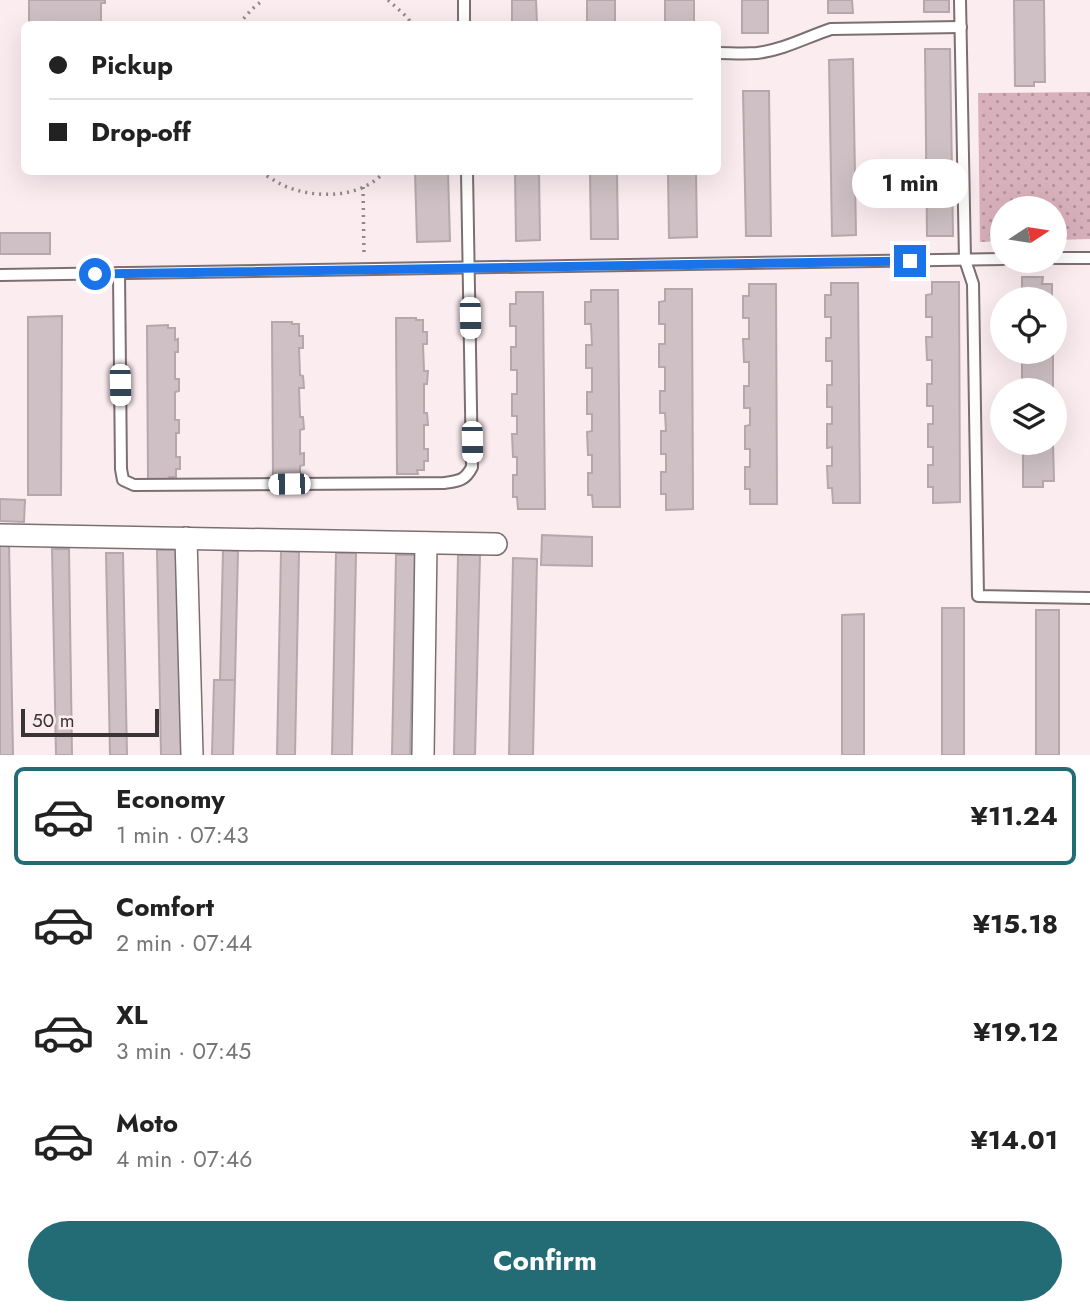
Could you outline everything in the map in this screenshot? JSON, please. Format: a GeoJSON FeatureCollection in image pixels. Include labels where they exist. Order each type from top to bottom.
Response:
{"type":"FeatureCollection","features":[{"type":"Feature","properties":{"kind":"street"},"geometry":{"type":"LineString","coordinates":[[0,535],[496,544]]}},
{"type":"Feature","properties":{"kind":"street"},"geometry":{"type":"LineString","coordinates":[[186,538],[192,755]]}},
{"type":"Feature","properties":{"kind":"street"},"geometry":{"type":"LineString","coordinates":[[423,755],[426,543]]}},
{"type":"Feature","properties":{"kind":"lane"},"geometry":{"type":"LineString","coordinates":[[464,0],[464,21]]}},
{"type":"Feature","properties":{"kind":"lane"},"geometry":{"type":"LineString","coordinates":[[961,0],[965,260],[973,284],[978,596],[1090,598]]}},
{"type":"Feature","properties":{"kind":"lane"},"geometry":{"type":"LineString","coordinates":[[721,53],[757,53],[831,29],[961,27]]}},
{"type":"Feature","properties":{"kind":"lane"},"geometry":{"type":"LineString","coordinates":[[119,273],[123,480],[134,485],[458,481],[468,476],[472,467],[467,175]]}},
{"type":"Feature","properties":{"kind":"lane"},"geometry":{"type":"LineString","coordinates":[[1068,258],[1090,258]]}},
{"type":"Feature","properties":{"kind":"lane"},"geometry":{"type":"LineString","coordinates":[[0,275],[990,259]]}},
{"type":"Feature","properties":{"kind":"path"},"geometry":{"type":"LineString","coordinates":[[242,21],[263,0]]}},
{"type":"Feature","properties":{"kind":"path"},"geometry":{"type":"LineString","coordinates":[[388,0],[410,21]]}},
{"type":"Feature","properties":{"kind":"path"},"geometry":{"type":"LineString","coordinates":[[266,175],[292,188],[328,194],[363,187],[381,175]]}},
{"type":"Feature","properties":{"kind":"path"},"geometry":{"type":"LineString","coordinates":[[363,187],[365,269]]}},
{"type":"Feature","properties":{"kind":"shaded area"},"geometry":{"type":"Polygon","coordinates":[[[1090,92],[1090,239],[1068,240],[1068,196],[990,196],[990,242],[980,242],[978,93],[1090,92]]]}},
{"type":"Feature","properties":{"kind":"building"},"geometry":{"type":"Polygon","coordinates":[[[29,0],[105,0],[105,3],[101,3],[101,21],[29,21],[29,0]]]}},
{"type":"Feature","properties":{"kind":"building"},"geometry":{"type":"Polygon","coordinates":[[[512,0],[536,0],[537,21],[512,21],[512,0]]]}},
{"type":"Feature","properties":{"kind":"building"},"geometry":{"type":"Polygon","coordinates":[[[587,0],[615,0],[615,21],[587,21],[587,0]]]}},
{"type":"Feature","properties":{"kind":"building"},"geometry":{"type":"Polygon","coordinates":[[[665,0],[694,0],[694,21],[665,21],[665,0]]]}},
{"type":"Feature","properties":{"kind":"building"},"geometry":{"type":"Polygon","coordinates":[[[742,0],[768,0],[768,33],[742,33],[742,0]]]}},
{"type":"Feature","properties":{"kind":"building"},"geometry":{"type":"Polygon","coordinates":[[[828,0],[852,0],[853,13],[828,13],[828,0]]]}},
{"type":"Feature","properties":{"kind":"building"},"geometry":{"type":"Polygon","coordinates":[[[924,0],[949,0],[949,12],[924,12],[924,0]]]}},
{"type":"Feature","properties":{"kind":"building"},"geometry":{"type":"Polygon","coordinates":[[[1014,0],[1044,0],[1045,82],[1034,82],[1034,86],[1015,86],[1014,0]]]}},
{"type":"Feature","properties":{"kind":"building"},"geometry":{"type":"Polygon","coordinates":[[[925,49],[950,49],[953,236],[927,236],[925,49]]]}},
{"type":"Feature","properties":{"kind":"building"},"geometry":{"type":"Polygon","coordinates":[[[853,59],[856,235],[832,236],[829,60],[853,59]]]}},
{"type":"Feature","properties":{"kind":"building"},"geometry":{"type":"Polygon","coordinates":[[[743,91],[769,91],[771,236],[746,236],[743,91]]]}},
{"type":"Feature","properties":{"kind":"building"},"geometry":{"type":"Polygon","coordinates":[[[415,175],[448,175],[450,241],[417,242],[415,175]]]}},
{"type":"Feature","properties":{"kind":"building"},"geometry":{"type":"Polygon","coordinates":[[[515,175],[539,175],[540,240],[516,241],[515,175]]]}},
{"type":"Feature","properties":{"kind":"building"},"geometry":{"type":"Polygon","coordinates":[[[590,175],[617,175],[618,239],[591,239],[590,175]]]}},
{"type":"Feature","properties":{"kind":"building"},"geometry":{"type":"Polygon","coordinates":[[[668,175],[696,175],[697,237],[669,238],[668,175]]]}},
{"type":"Feature","properties":{"kind":"building"},"geometry":{"type":"Polygon","coordinates":[[[0,233],[50,233],[50,254],[0,254],[0,233]]]}},
{"type":"Feature","properties":{"kind":"building"},"geometry":{"type":"Polygon","coordinates":[[[1022,277],[1043,277],[1042,284],[1052,284],[1052,287],[1022,287],[1022,277]]]}},
{"type":"Feature","properties":{"kind":"building"},"geometry":{"type":"Polygon","coordinates":[[[932,282],[959,282],[960,502],[933,503],[933,487],[928,487],[928,465],[933,465],[933,447],[928,447],[928,424],[933,424],[933,406],[927,406],[927,384],[932,384],[932,360],[927,360],[926,337],[932,337],[932,317],[926,317],[926,295],[932,294],[932,282]]]}},
{"type":"Feature","properties":{"kind":"building"},"geometry":{"type":"Polygon","coordinates":[[[831,283],[858,283],[860,503],[833,503],[832,488],[828,488],[827,466],[832,466],[832,447],[827,448],[827,424],[832,424],[832,407],[827,407],[827,385],[832,385],[832,361],[826,361],[826,338],[831,338],[831,317],[825,317],[825,295],[831,295],[831,283]]]}},
{"type":"Feature","properties":{"kind":"building"},"geometry":{"type":"Polygon","coordinates":[[[749,284],[776,284],[777,504],[750,504],[750,489],[745,489],[745,467],[750,467],[750,449],[745,449],[745,426],[750,425],[750,408],[744,408],[744,386],[749,386],[749,362],[744,362],[743,339],[749,339],[749,318],[743,318],[743,296],[749,296],[749,284]]]}},
{"type":"Feature","properties":{"kind":"building"},"geometry":{"type":"Polygon","coordinates":[[[665,289],[692,289],[693,509],[666,510],[666,494],[661,494],[661,472],[666,472],[666,454],[661,454],[661,431],[666,431],[665,413],[660,413],[660,391],[665,391],[665,367],[659,367],[659,344],[665,344],[665,324],[659,324],[659,302],[665,301],[665,289]]]}},
{"type":"Feature","properties":{"kind":"building"},"geometry":{"type":"Polygon","coordinates":[[[591,290],[618,290],[620,507],[593,507],[592,495],[588,495],[588,473],[592,473],[592,455],[588,455],[587,432],[592,431],[592,414],[587,414],[587,392],[592,392],[592,368],[586,368],[586,345],[592,345],[591,324],[585,324],[585,302],[591,302],[591,290]]]}},
{"type":"Feature","properties":{"kind":"building"},"geometry":{"type":"Polygon","coordinates":[[[516,292],[543,292],[545,509],[518,509],[517,497],[513,497],[513,475],[517,475],[517,457],[513,457],[512,434],[517,434],[517,416],[512,416],[512,394],[517,394],[517,370],[511,370],[511,347],[516,347],[516,326],[510,326],[510,304],[516,304],[516,292]]]}},
{"type":"Feature","properties":{"kind":"building"},"geometry":{"type":"Polygon","coordinates":[[[62,316],[61,495],[28,495],[28,317],[62,316]]]}},
{"type":"Feature","properties":{"kind":"building"},"geometry":{"type":"Polygon","coordinates":[[[396,318],[423,320],[423,332],[427,332],[427,344],[423,344],[424,371],[428,371],[427,384],[424,384],[424,413],[427,413],[428,425],[424,425],[424,449],[428,449],[428,461],[424,461],[424,470],[417,470],[418,474],[397,474],[396,318]]]}},
{"type":"Feature","properties":{"kind":"building"},"geometry":{"type":"Polygon","coordinates":[[[272,322],[299,324],[299,336],[303,336],[303,348],[299,348],[300,375],[303,376],[304,388],[299,388],[300,417],[303,417],[304,429],[300,430],[300,454],[304,453],[304,465],[300,466],[300,474],[293,474],[294,478],[273,478],[272,322]]]}},
{"type":"Feature","properties":{"kind":"building"},"geometry":{"type":"Polygon","coordinates":[[[168,325],[168,328],[175,328],[175,340],[178,339],[175,379],[179,379],[179,391],[175,392],[175,420],[179,420],[176,457],[180,457],[180,469],[176,469],[176,477],[169,477],[169,481],[148,481],[147,326],[168,325]]]}},
{"type":"Feature","properties":{"kind":"building"},"geometry":{"type":"Polygon","coordinates":[[[1022,364],[1053,364],[1053,378],[1022,378],[1022,364]]]}},
{"type":"Feature","properties":{"kind":"building"},"geometry":{"type":"Polygon","coordinates":[[[1023,455],[1053,455],[1054,481],[1043,481],[1043,487],[1023,487],[1023,455]]]}},
{"type":"Feature","properties":{"kind":"building"},"geometry":{"type":"Polygon","coordinates":[[[0,499],[25,500],[24,522],[0,521],[0,499]]]}},
{"type":"Feature","properties":{"kind":"building"},"geometry":{"type":"Polygon","coordinates":[[[542,535],[592,537],[592,566],[541,565],[542,535]]]}},
{"type":"Feature","properties":{"kind":"building"},"geometry":{"type":"Polygon","coordinates":[[[0,543],[9,543],[13,755],[0,755],[0,543]]]}},
{"type":"Feature","properties":{"kind":"building"},"geometry":{"type":"Polygon","coordinates":[[[52,549],[69,549],[72,755],[56,755],[52,549]]]}},
{"type":"Feature","properties":{"kind":"building"},"geometry":{"type":"Polygon","coordinates":[[[157,550],[178,550],[182,755],[161,755],[157,550]]]}},
{"type":"Feature","properties":{"kind":"building"},"geometry":{"type":"Polygon","coordinates":[[[223,550],[238,551],[235,680],[220,680],[223,550]]]}},
{"type":"Feature","properties":{"kind":"building"},"geometry":{"type":"Polygon","coordinates":[[[281,551],[299,552],[295,755],[277,755],[281,551]]]}},
{"type":"Feature","properties":{"kind":"building"},"geometry":{"type":"Polygon","coordinates":[[[106,553],[123,553],[127,755],[110,755],[106,553]]]}},
{"type":"Feature","properties":{"kind":"building"},"geometry":{"type":"Polygon","coordinates":[[[336,553],[356,553],[352,755],[332,755],[336,553]]]}},
{"type":"Feature","properties":{"kind":"building"},"geometry":{"type":"Polygon","coordinates":[[[396,555],[415,555],[410,755],[392,755],[396,555]]]}},
{"type":"Feature","properties":{"kind":"building"},"geometry":{"type":"Polygon","coordinates":[[[458,555],[480,555],[475,755],[454,755],[458,555]]]}},
{"type":"Feature","properties":{"kind":"building"},"geometry":{"type":"Polygon","coordinates":[[[513,558],[537,559],[533,755],[509,755],[513,558]]]}},
{"type":"Feature","properties":{"kind":"building"},"geometry":{"type":"Polygon","coordinates":[[[942,608],[964,608],[964,755],[942,755],[942,608]]]}},
{"type":"Feature","properties":{"kind":"building"},"geometry":{"type":"Polygon","coordinates":[[[1036,610],[1059,610],[1059,755],[1036,755],[1036,610]]]}},
{"type":"Feature","properties":{"kind":"building"},"geometry":{"type":"Polygon","coordinates":[[[864,614],[864,755],[842,755],[842,615],[864,614]]]}},
{"type":"Feature","properties":{"kind":"building"},"geometry":{"type":"Polygon","coordinates":[[[214,680],[235,680],[233,755],[212,755],[214,680]]]}},
{"type":"Feature","properties":{"kind":"route"},"geometry":{"type":"LineString","coordinates":[[95,274],[910,261]]}}]}
